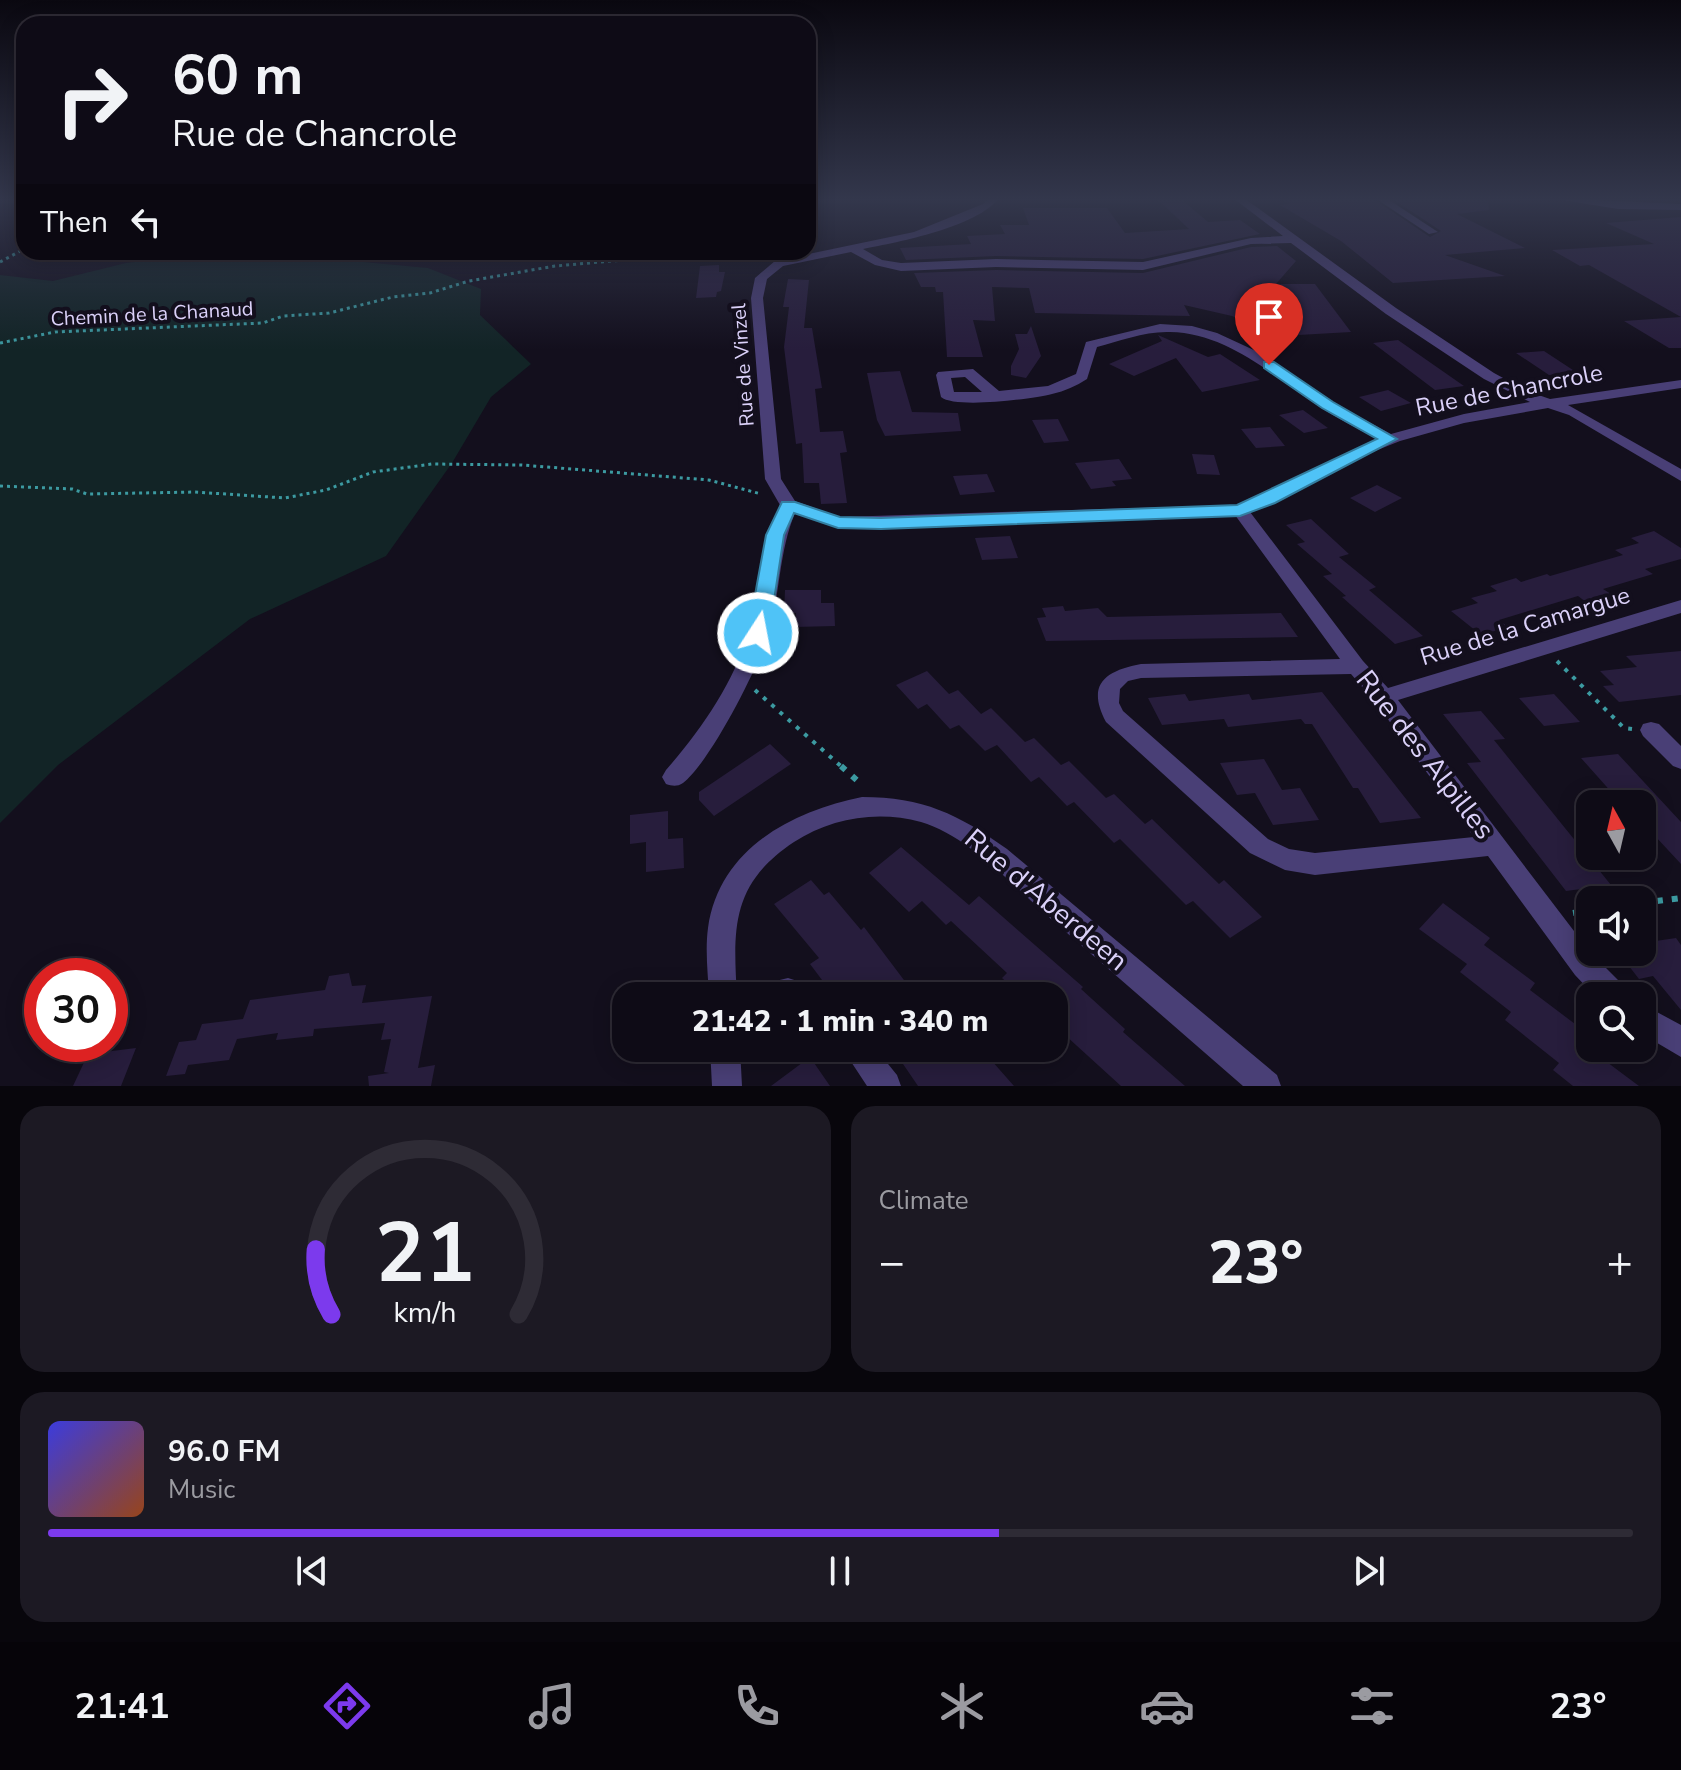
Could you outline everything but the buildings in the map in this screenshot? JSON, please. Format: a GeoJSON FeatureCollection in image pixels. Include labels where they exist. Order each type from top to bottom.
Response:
{"type":"FeatureCollection","features":[{"type":"Feature","properties":{"kind":"street"},"geometry":{"type":"LineString","coordinates":[[816,255],[849,249]]}},
{"type":"Feature","properties":{"kind":"street"},"geometry":{"type":"LineString","coordinates":[[853,249],[879,263],[901,267],[996,263],[1143,266],[1220,249]]}},
{"type":"Feature","properties":{"kind":"street"},"geometry":{"type":"LineString","coordinates":[[1310,249],[1391,311],[1489,376],[1522,394],[1574,412],[1681,476]]}},
{"type":"Feature","properties":{"kind":"street"},"geometry":{"type":"LineString","coordinates":[[779,263],[794,260]]}},
{"type":"Feature","properties":{"kind":"street","name":"Rue de Vinzel"},"geometry":{"type":"LineString","coordinates":[[779,263],[761,278],[757,298],[773,479],[789,505]]}},
{"type":"Feature","properties":{"kind":"street"},"geometry":{"type":"LineString","coordinates":[[996,396],[1063,389],[1082,376],[1091,345],[1138,331],[1168,328],[1202,331],[1256,357],[1327,405],[1389,439]]}},
{"type":"Feature","properties":{"kind":"street","name":"Rue de Chancrole"},"geometry":{"type":"LineString","coordinates":[[789,505],[838,522],[881,523],[1240,510],[1269,500],[1389,439],[1435,425],[1548,402],[1681,384]]}},
{"type":"Feature","properties":{"kind":"street"},"geometry":{"type":"LineString","coordinates":[[674,777],[702,745],[758,633],[775,535],[789,505]]}},
{"type":"Feature","properties":{"kind":"street","name":"Rue des Alpilles"},"geometry":{"type":"LineString","coordinates":[[1240,510],[1585,966],[1600,982]]}},
{"type":"Feature","properties":{"kind":"street","name":"Rue de la Camargue"},"geometry":{"type":"LineString","coordinates":[[1384,697],[1681,606]]}},
{"type":"Feature","properties":{"kind":"street"},"geometry":{"type":"LineString","coordinates":[[1356,666],[1141,671],[1121,675],[1109,687],[1108,703],[1114,716],[1259,846],[1285,859],[1315,864],[1494,845]]}},
{"type":"Feature","properties":{"kind":"street"},"geometry":{"type":"LineString","coordinates":[[1651,730],[1681,760]]}},
{"type":"Feature","properties":{"kind":"street","name":"Rue d'Aberdeen"},"geometry":{"type":"LineString","coordinates":[[723,982],[722,922],[733,891],[750,866],[768,847],[802,825],[842,811],[885,805],[924,813],[958,827],[1266,1086]]}},
{"type":"Feature","properties":{"kind":"street"},"geometry":{"type":"LineString","coordinates":[[1656,1027],[1681,1042]]}},
{"type":"Feature","properties":{"kind":"street"},"geometry":{"type":"LineString","coordinates":[[726,1062],[727,1086]]}},
{"type":"Feature","properties":{"kind":"street"},"geometry":{"type":"LineString","coordinates":[[868,1062],[886,1086]]}},
{"type":"Feature","properties":{"kind":"path","name":"Chemin de la Chanaud"},"geometry":{"type":"LineString","coordinates":[[0,343],[55,332],[263,323],[283,316],[329,313],[393,297],[430,293],[469,281],[555,266],[637,260]]}},
{"type":"Feature","properties":{"kind":"path","name":"Chemin de la Chanaud"},"geometry":{"type":"LineString","coordinates":[[741,260],[779,263]]}},
{"type":"Feature","properties":{"kind":"path"},"geometry":{"type":"LineString","coordinates":[[0,486],[72,489],[87,494],[195,492],[285,498],[326,490],[373,472],[406,466],[522,465],[709,480],[735,484],[789,505]]}},
{"type":"Feature","properties":{"kind":"path"},"geometry":{"type":"LineString","coordinates":[[1544,648],[1624,728],[1651,730]]}},
{"type":"Feature","properties":{"kind":"path"},"geometry":{"type":"LineString","coordinates":[[739,675],[885,805]]}},
{"type":"Feature","properties":{"kind":"path"},"geometry":{"type":"LineString","coordinates":[[1656,901],[1681,898]]}},
{"type":"Feature","properties":{"kind":"shaded area"},"geometry":{"type":"Polygon","coordinates":[[[153,260],[341,260],[428,268],[481,289],[480,315],[531,364],[491,397],[452,463],[386,556],[250,619],[58,765],[0,823],[0,275],[53,281],[126,263],[153,260]]]}},
{"type":"Feature","properties":{"kind":"route"},"geometry":{"type":"LineString","coordinates":[[758,633],[775,535],[789,505],[838,522],[881,523],[1240,510],[1269,500],[1389,439],[1327,405],[1269,365]]}}]}
